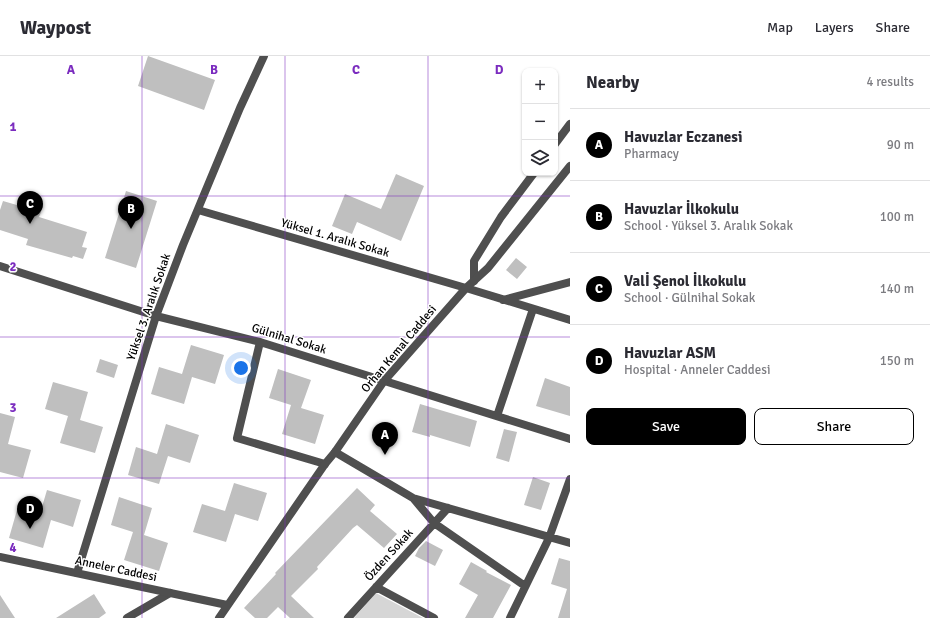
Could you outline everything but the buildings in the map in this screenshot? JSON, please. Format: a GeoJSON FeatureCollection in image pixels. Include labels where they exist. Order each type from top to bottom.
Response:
{"type":"FeatureCollection","features":[{"type":"Feature","properties":{"kind":"street","name":"Yüksel 3. Aralık Sokak"},"geometry":{"type":"LineString","coordinates":[[76,573],[156,316],[240,108],[264,56]]}},
{"type":"Feature","properties":{"kind":"street"},"geometry":{"type":"LineString","coordinates":[[558,140],[570,124]]}},
{"type":"Feature","properties":{"kind":"street","name":"Orhan Kemal Caddesi"},"geometry":{"type":"LineString","coordinates":[[221,617],[227,605],[384,381],[466,288],[488,268],[570,166]]}},
{"type":"Feature","properties":{"kind":"street"},"geometry":{"type":"LineString","coordinates":[[474,282],[474,261],[501,217],[532,176]]}},
{"type":"Feature","properties":{"kind":"street","name":"Yüksel 1. Aralık Sokak"},"geometry":{"type":"LineString","coordinates":[[198,210],[570,320]]}},
{"type":"Feature","properties":{"kind":"street","name":"Gülnihal Sokak"},"geometry":{"type":"LineString","coordinates":[[0,266],[156,316],[260,342],[570,439]]}},
{"type":"Feature","properties":{"kind":"street"},"geometry":{"type":"LineString","coordinates":[[503,300],[570,282]]}},
{"type":"Feature","properties":{"kind":"street"},"geometry":{"type":"LineString","coordinates":[[497,416],[532,309]]}},
{"type":"Feature","properties":{"kind":"street"},"geometry":{"type":"LineString","coordinates":[[260,342],[237,438],[325,464]]}},
{"type":"Feature","properties":{"kind":"street"},"geometry":{"type":"LineString","coordinates":[[335,452],[413,498],[570,543]]}},
{"type":"Feature","properties":{"kind":"street"},"geometry":{"type":"LineString","coordinates":[[510,618],[549,538],[570,479]]}},
{"type":"Feature","properties":{"kind":"street"},"geometry":{"type":"LineString","coordinates":[[413,498],[434,523],[525,586]]}},
{"type":"Feature","properties":{"kind":"street","name":"Özden Sokak"},"geometry":{"type":"LineString","coordinates":[[348,618],[448,508]]}},
{"type":"Feature","properties":{"kind":"street","name":"Anneler Caddesi"},"geometry":{"type":"LineString","coordinates":[[0,557],[227,605]]}},
{"type":"Feature","properties":{"kind":"street"},"geometry":{"type":"LineString","coordinates":[[376,587],[434,618]]}},
{"type":"Feature","properties":{"kind":"street"},"geometry":{"type":"LineString","coordinates":[[127,618],[170,593]]}},
{"type":"Feature","properties":{"kind":"shaded area"},"geometry":{"type":"Polygon","coordinates":[[[376,593],[423,618],[354,618],[376,593]]]}},
{"type":"Feature","properties":{"kind":"place","name":"Valİ Şenol İlkokulu"},"geometry":{"type":"Point","coordinates":[30,224]}},
{"type":"Feature","properties":{"kind":"place","name":"Havuzlar İlkokulu"},"geometry":{"type":"Point","coordinates":[131,229]}},
{"type":"Feature","properties":{"kind":"place","name":"Havuzlar Eczanesi"},"geometry":{"type":"Point","coordinates":[385,455]}},
{"type":"Feature","properties":{"kind":"place","name":"Havuzlar ASM"},"geometry":{"type":"Point","coordinates":[30,529]}}]}
